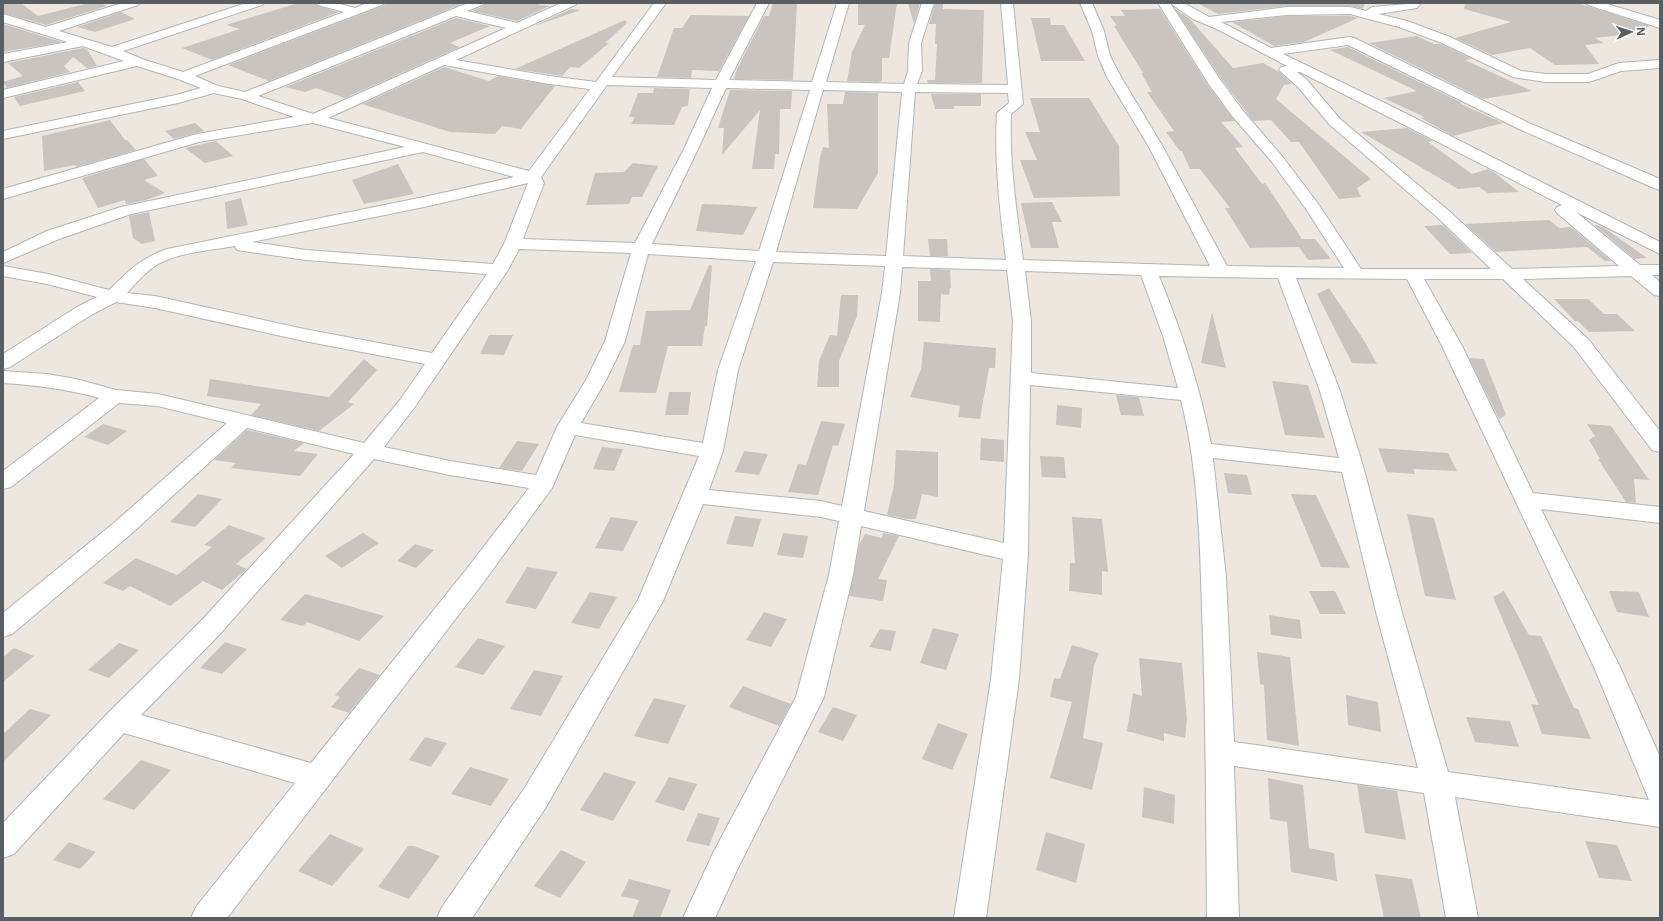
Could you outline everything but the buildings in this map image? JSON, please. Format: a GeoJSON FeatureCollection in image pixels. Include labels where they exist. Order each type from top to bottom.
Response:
{"type":"FeatureCollection","features":[{"type":"Feature","properties":{"kind":"street"},"geometry":{"type":"LineString","coordinates":[[46,31],[134,3]]}},
{"type":"Feature","properties":{"kind":"street"},"geometry":{"type":"LineString","coordinates":[[234,3],[253,5]]}},
{"type":"Feature","properties":{"kind":"street"},"geometry":{"type":"LineString","coordinates":[[322,3],[355,11]]}},
{"type":"Feature","properties":{"kind":"street"},"geometry":{"type":"LineString","coordinates":[[183,76],[378,3]]}},
{"type":"Feature","properties":{"kind":"street"},"geometry":{"type":"LineString","coordinates":[[246,96],[478,3]]}},
{"type":"Feature","properties":{"kind":"street"},"geometry":{"type":"LineString","coordinates":[[3,194],[197,138],[316,118],[571,3]]}},
{"type":"Feature","properties":{"kind":"street"},"geometry":{"type":"LineString","coordinates":[[3,364],[57,328],[113,296],[141,269],[155,259],[173,252],[224,244],[439,199],[533,177],[660,3]]}},
{"type":"Feature","properties":{"kind":"street"},"geometry":{"type":"LineString","coordinates":[[207,918],[474,577],[544,483],[568,427],[596,380],[615,341],[641,248],[691,149],[721,83],[763,3]]}},
{"type":"Feature","properties":{"kind":"street"},"geometry":{"type":"LineString","coordinates":[[453,918],[534,798],[650,601],[695,496],[712,451],[728,370],[766,256],[798,146],[843,3]]}},
{"type":"Feature","properties":{"kind":"street"},"geometry":{"type":"LineString","coordinates":[[699,918],[724,863],[810,697],[841,575],[878,368],[895,261],[909,88],[915,71],[916,43],[928,3]]}},
{"type":"Feature","properties":{"kind":"street"},"geometry":{"type":"LineString","coordinates":[[970,918],[1005,679],[1016,554],[1022,321],[1005,185],[1003,131],[1004,112],[1016,104],[1007,3]]}},
{"type":"Feature","properties":{"kind":"street"},"geometry":{"type":"LineString","coordinates":[[1086,3],[1098,31],[1104,56],[1114,77],[1156,147],[1221,271]]}},
{"type":"Feature","properties":{"kind":"street"},"geometry":{"type":"LineString","coordinates":[[1164,3],[1213,80],[1238,114],[1277,159],[1313,208],[1356,274]]}},
{"type":"Feature","properties":{"kind":"street"},"geometry":{"type":"LineString","coordinates":[[1176,3],[1197,16],[1210,20],[1269,52],[1660,249]]}},
{"type":"Feature","properties":{"kind":"street"},"geometry":{"type":"LineString","coordinates":[[1210,20],[1287,11],[1337,10],[1363,12],[1413,6],[1415,3]]}},
{"type":"Feature","properties":{"kind":"street"},"geometry":{"type":"LineString","coordinates":[[1592,3],[1660,24]]}},
{"type":"Feature","properties":{"kind":"street"},"geometry":{"type":"LineString","coordinates":[[112,51],[253,5]]}},
{"type":"Feature","properties":{"kind":"street"},"geometry":{"type":"LineString","coordinates":[[455,12],[518,27]]}},
{"type":"Feature","properties":{"kind":"street"},"geometry":{"type":"LineString","coordinates":[[1363,12],[1403,24],[1446,40],[1518,74],[1554,78],[1589,78],[1620,67],[1660,64]]}},
{"type":"Feature","properties":{"kind":"street"},"geometry":{"type":"LineString","coordinates":[[3,18],[112,51],[137,62],[183,76],[214,89],[246,96],[290,112],[533,177],[536,183],[512,244],[499,270],[408,404],[369,451],[210,628],[9,831]]}},
{"type":"Feature","properties":{"kind":"street"},"geometry":{"type":"LineString","coordinates":[[1269,52],[1350,41],[1524,126],[1660,185]]}},
{"type":"Feature","properties":{"kind":"street"},"geometry":{"type":"LineString","coordinates":[[3,58],[85,42]]}},
{"type":"Feature","properties":{"kind":"street"},"geometry":{"type":"LineString","coordinates":[[443,61],[549,80],[600,84],[721,83],[1015,89]]}},
{"type":"Feature","properties":{"kind":"street"},"geometry":{"type":"LineString","coordinates":[[3,94],[137,62]]}},
{"type":"Feature","properties":{"kind":"street"},"geometry":{"type":"LineString","coordinates":[[1301,68],[1286,70],[1302,83],[1334,122],[1443,214],[1581,343],[1660,445]]}},
{"type":"Feature","properties":{"kind":"street"},"geometry":{"type":"LineString","coordinates":[[3,135],[178,99],[214,89]]}},
{"type":"Feature","properties":{"kind":"street"},"geometry":{"type":"LineString","coordinates":[[3,258],[53,235],[127,210],[424,148]]}},
{"type":"Feature","properties":{"kind":"street"},"geometry":{"type":"LineString","coordinates":[[1529,182],[1660,292]]}},
{"type":"Feature","properties":{"kind":"street"},"geometry":{"type":"LineString","coordinates":[[224,244],[306,255],[499,270]]}},
{"type":"Feature","properties":{"kind":"street"},"geometry":{"type":"LineString","coordinates":[[512,244],[641,248],[766,256],[1148,270],[1356,274],[1508,274],[1660,270]]}},
{"type":"Feature","properties":{"kind":"street"},"geometry":{"type":"LineString","coordinates":[[1148,270],[1170,326],[1190,395],[1201,450],[1214,580],[1220,752],[1223,918]]}},
{"type":"Feature","properties":{"kind":"street"},"geometry":{"type":"LineString","coordinates":[[3,271],[48,279],[113,296],[155,302],[304,335],[437,360]]}},
{"type":"Feature","properties":{"kind":"street"},"geometry":{"type":"LineString","coordinates":[[1285,272],[1330,391],[1352,466],[1390,616],[1437,783],[1462,918]]}},
{"type":"Feature","properties":{"kind":"street"},"geometry":{"type":"LineString","coordinates":[[1412,273],[1452,346],[1525,500],[1607,667],[1660,791]]}},
{"type":"Feature","properties":{"kind":"street"},"geometry":{"type":"LineString","coordinates":[[3,377],[46,380],[76,385],[115,396],[158,400],[369,451],[450,468],[544,483]]}},
{"type":"Feature","properties":{"kind":"street"},"geometry":{"type":"LineString","coordinates":[[1020,378],[1190,395]]}},
{"type":"Feature","properties":{"kind":"street"},"geometry":{"type":"LineString","coordinates":[[3,482],[115,396]]}},
{"type":"Feature","properties":{"kind":"street"},"geometry":{"type":"LineString","coordinates":[[3,627],[123,528],[243,420]]}},
{"type":"Feature","properties":{"kind":"street"},"geometry":{"type":"LineString","coordinates":[[568,427],[712,451]]}},
{"type":"Feature","properties":{"kind":"street"},"geometry":{"type":"LineString","coordinates":[[1201,450],[1352,466]]}},
{"type":"Feature","properties":{"kind":"street"},"geometry":{"type":"LineString","coordinates":[[695,496],[821,509],[1016,554]]}},
{"type":"Feature","properties":{"kind":"street"},"geometry":{"type":"LineString","coordinates":[[1525,500],[1660,515]]}},
{"type":"Feature","properties":{"kind":"street"},"geometry":{"type":"LineString","coordinates":[[119,720],[316,777]]}},
{"type":"Feature","properties":{"kind":"street"},"geometry":{"type":"LineString","coordinates":[[1220,752],[1660,814]]}}]}
